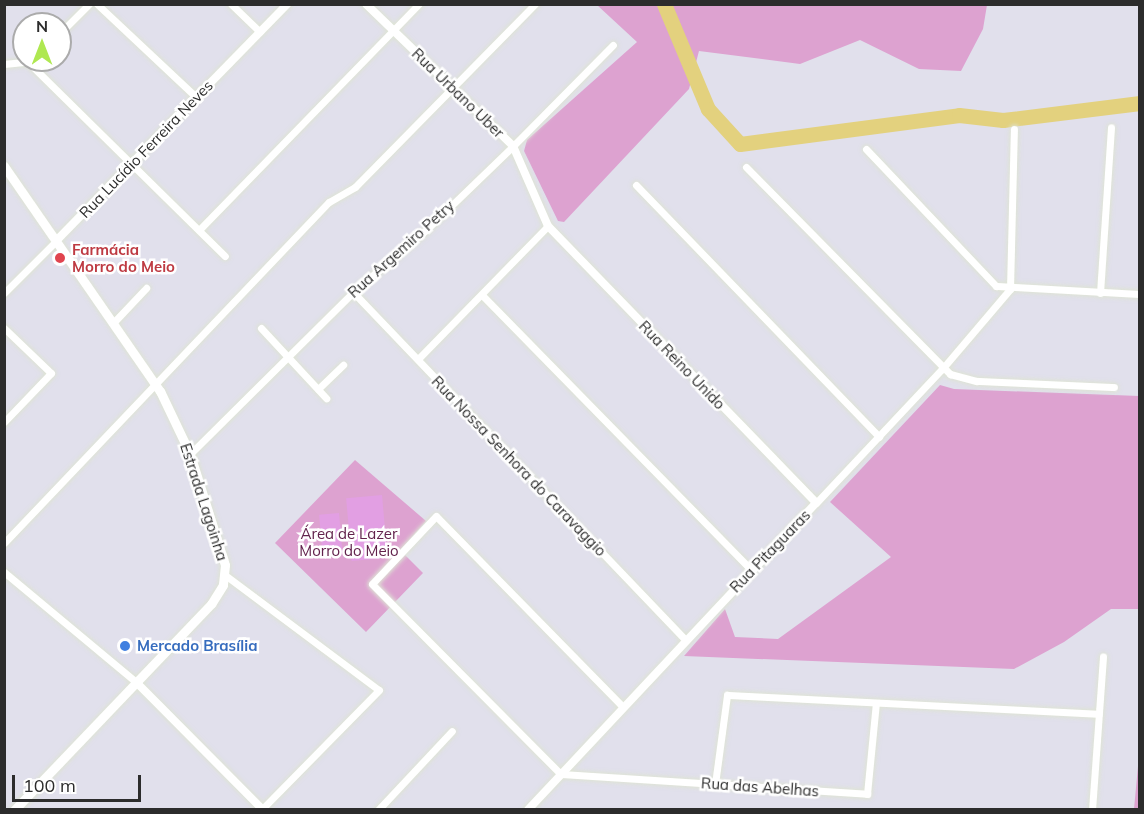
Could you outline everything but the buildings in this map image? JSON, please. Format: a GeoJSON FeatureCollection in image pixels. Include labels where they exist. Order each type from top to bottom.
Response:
{"type":"FeatureCollection","features":[{"type":"Feature","properties":{"kind":"main road","name":"Estrada Lagoinha"},"geometry":{"type":"LineString","coordinates":[[4,166],[156,384],[190,454],[221,545],[225,575],[211,604],[14,810]]}},
{"type":"Feature","properties":{"kind":"street"},"geometry":{"type":"LineString","coordinates":[[72,21],[89,4]]}},
{"type":"Feature","properties":{"kind":"street"},"geometry":{"type":"LineString","coordinates":[[97,4],[196,97]]}},
{"type":"Feature","properties":{"kind":"street"},"geometry":{"type":"LineString","coordinates":[[231,4],[260,32]]}},
{"type":"Feature","properties":{"kind":"street","name":"Rua Lucídio Ferreira Neves"},"geometry":{"type":"LineString","coordinates":[[4,293],[287,4]]}},
{"type":"Feature","properties":{"kind":"street","name":"Rua Urbano Uber"},"geometry":{"type":"LineString","coordinates":[[366,4],[513,146],[548,226]]}},
{"type":"Feature","properties":{"kind":"street"},"geometry":{"type":"LineString","coordinates":[[199,230],[419,4]]}},
{"type":"Feature","properties":{"kind":"street"},"geometry":{"type":"LineString","coordinates":[[4,543],[329,202],[355,187],[535,4]]}},
{"type":"Feature","properties":{"kind":"street","name":"Rua Argemiro Petry"},"geometry":{"type":"LineString","coordinates":[[190,454],[353,292],[426,230],[613,45]]}},
{"type":"Feature","properties":{"kind":"street"},"geometry":{"type":"LineString","coordinates":[[41,72],[225,256]]}},
{"type":"Feature","properties":{"kind":"street"},"geometry":{"type":"LineString","coordinates":[[1100,293],[1111,128]]}},
{"type":"Feature","properties":{"kind":"street"},"geometry":{"type":"LineString","coordinates":[[1010,289],[1014,129]]}},
{"type":"Feature","properties":{"kind":"street"},"geometry":{"type":"LineString","coordinates":[[866,149],[987,281],[1010,289],[1140,294]]}},
{"type":"Feature","properties":{"kind":"street"},"geometry":{"type":"LineString","coordinates":[[746,167],[942,369],[969,380],[1114,387]]}},
{"type":"Feature","properties":{"kind":"street"},"geometry":{"type":"LineString","coordinates":[[636,185],[879,437]]}},
{"type":"Feature","properties":{"kind":"street"},"geometry":{"type":"LineString","coordinates":[[418,359],[548,226]]}},
{"type":"Feature","properties":{"kind":"street","name":"Rua Reino Unido"},"geometry":{"type":"LineString","coordinates":[[548,226],[816,503]]}},
{"type":"Feature","properties":{"kind":"street"},"geometry":{"type":"LineString","coordinates":[[114,321],[146,288]]}},
{"type":"Feature","properties":{"kind":"street","name":"Rua Pitaguaras"},"geometry":{"type":"LineString","coordinates":[[528,810],[685,640],[942,369],[1010,289]]}},
{"type":"Feature","properties":{"kind":"street","name":"Rua Nossa Senhora do Caravaggio"},"geometry":{"type":"LineString","coordinates":[[353,292],[685,640]]}},
{"type":"Feature","properties":{"kind":"street"},"geometry":{"type":"LineString","coordinates":[[482,295],[752,570]]}},
{"type":"Feature","properties":{"kind":"street"},"geometry":{"type":"LineString","coordinates":[[4,328],[51,374],[4,422]]}},
{"type":"Feature","properties":{"kind":"street"},"geometry":{"type":"LineString","coordinates":[[261,328],[326,398]]}},
{"type":"Feature","properties":{"kind":"street"},"geometry":{"type":"LineString","coordinates":[[318,389],[343,365]]}},
{"type":"Feature","properties":{"kind":"street"},"geometry":{"type":"LineString","coordinates":[[561,774],[372,584],[436,516],[623,707]]}},
{"type":"Feature","properties":{"kind":"street"},"geometry":{"type":"LineString","coordinates":[[4,572],[136,683],[263,809],[379,690],[225,575]]}},
{"type":"Feature","properties":{"kind":"street"},"geometry":{"type":"LineString","coordinates":[[1092,810],[1103,656]]}},
{"type":"Feature","properties":{"kind":"street"},"geometry":{"type":"LineString","coordinates":[[715,784],[727,695],[1099,714]]}},
{"type":"Feature","properties":{"kind":"street","name":"Rua das Abelhas"},"geometry":{"type":"LineString","coordinates":[[561,774],[867,794],[876,703]]}},
{"type":"Feature","properties":{"kind":"street"},"geometry":{"type":"LineString","coordinates":[[378,810],[453,731]]}},
{"type":"Feature","properties":{"kind":"green space"},"geometry":{"type":"Polygon","coordinates":[[[597,5],[987,5],[983,29],[961,71],[919,69],[860,40],[800,64],[699,51],[689,89],[564,222],[558,221],[524,151],[527,140],[637,42],[597,5]]]}},
{"type":"Feature","properties":{"kind":"green space"},"geometry":{"type":"Polygon","coordinates":[[[940,385],[954,389],[1139,396],[1139,609],[1111,609],[1064,642],[1014,669],[684,656],[725,609],[735,637],[778,639],[891,557],[830,502],[940,385]]]}},
{"type":"Feature","properties":{"kind":"green space","name":"Área de Lazer Morro do Meio"},"geometry":{"type":"Polygon","coordinates":[[[355,460],[426,521],[400,550],[423,573],[366,632],[275,543],[355,460]]]}},
{"type":"Feature","properties":{"kind":"green space"},"geometry":{"type":"Polygon","coordinates":[[[1139,756],[1139,809],[1134,809],[1138,766],[1139,756]]]}},
{"type":"Feature","properties":{"kind":"shaded area"},"geometry":{"type":"Polygon","coordinates":[[[382,495],[387,558],[352,561],[346,498],[382,495]]]}},
{"type":"Feature","properties":{"kind":"shaded area"},"geometry":{"type":"Polygon","coordinates":[[[339,513],[342,550],[322,552],[319,515],[339,513]]]}},
{"type":"Feature","properties":{"kind":"waterway"},"geometry":{"type":"LineString","coordinates":[[664,4],[708,109],[740,144],[959,115],[1003,120],[1140,103]]}},
{"type":"Feature","properties":{"kind":"place","name":"Farmácia Morro do Meio"},"geometry":{"type":"Point","coordinates":[60,258]}},
{"type":"Feature","properties":{"kind":"place","name":"Mercado Brasília"},"geometry":{"type":"Point","coordinates":[125,646]}}]}
